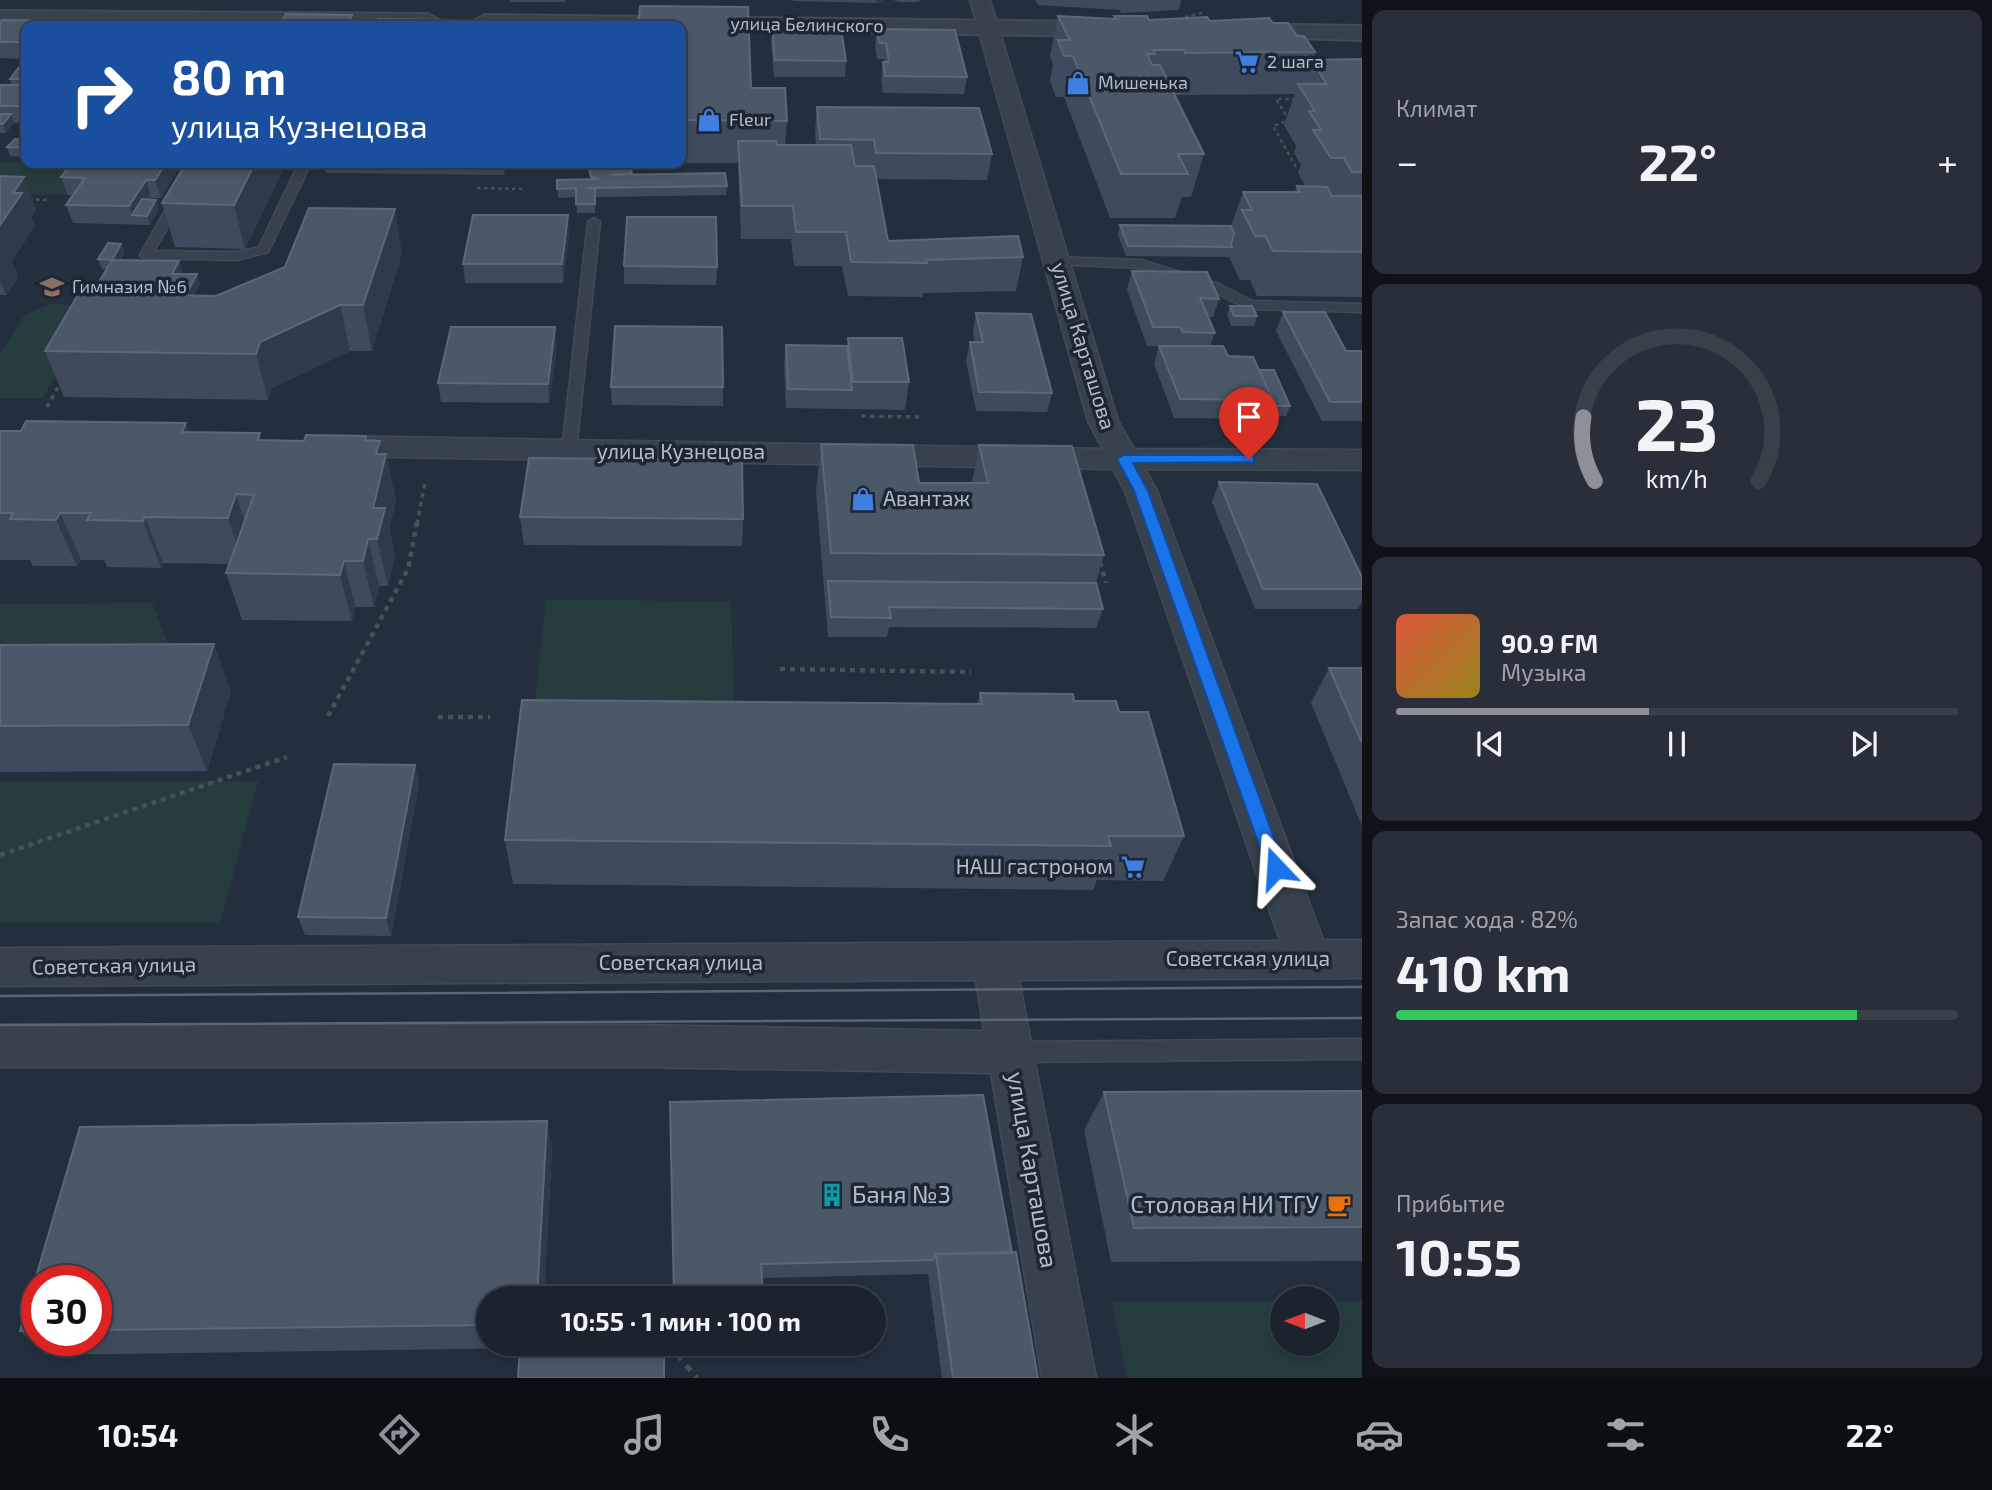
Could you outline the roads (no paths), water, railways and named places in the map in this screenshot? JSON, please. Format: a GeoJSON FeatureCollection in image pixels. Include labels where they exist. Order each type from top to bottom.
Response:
{"type":"FeatureCollection","features":[{"type":"Feature","properties":{"kind":"street","name":"улица Карташова"},"geometry":{"type":"LineString","coordinates":[[981,0],[1103,421],[1141,491],[1308,959]]}},
{"type":"Feature","properties":{"kind":"street","name":"улица Белинского"},"geometry":{"type":"LineString","coordinates":[[0,16],[204,21]]}},
{"type":"Feature","properties":{"kind":"street","name":"улица Белинского"},"geometry":{"type":"LineString","coordinates":[[686,24],[1126,29]]}},
{"type":"Feature","properties":{"kind":"street"},"geometry":{"type":"LineString","coordinates":[[1218,30],[1362,33]]}},
{"type":"Feature","properties":{"kind":"street","name":"улица Кузнецова"},"geometry":{"type":"LineString","coordinates":[[304,446],[1124,459],[1362,460]]}},
{"type":"Feature","properties":{"kind":"street","name":"Советская улица"},"geometry":{"type":"LineString","coordinates":[[0,968],[1362,959]]}},
{"type":"Feature","properties":{"kind":"street","name":"улица Карташова"},"geometry":{"type":"LineString","coordinates":[[995,961],[1069,1378]]}},
{"type":"Feature","properties":{"kind":"street"},"geometry":{"type":"LineString","coordinates":[[0,1046],[625,1046],[1010,1052]]}},
{"type":"Feature","properties":{"kind":"lane"},"geometry":{"type":"LineString","coordinates":[[195,168],[146,255],[237,257],[264,248],[303,168]]}},
{"type":"Feature","properties":{"kind":"lane"},"geometry":{"type":"LineString","coordinates":[[569,451],[594,222]]}},
{"type":"Feature","properties":{"kind":"lane"},"geometry":{"type":"LineString","coordinates":[[1056,261],[1140,264],[1214,287],[1249,304],[1362,308]]}},
{"type":"Feature","properties":{"kind":"lane"},"geometry":{"type":"LineString","coordinates":[[1010,1052],[1362,1049]]}},
{"type":"Feature","properties":{"kind":"tram line"},"geometry":{"type":"LineString","coordinates":[[0,996],[1362,987]]}},
{"type":"Feature","properties":{"kind":"tram line"},"geometry":{"type":"LineString","coordinates":[[0,1025],[1362,1018]]}},
{"type":"Feature","properties":{"kind":"place","name":"2 шага"},"geometry":{"type":"Point","coordinates":[1247,62]}},
{"type":"Feature","properties":{"kind":"place","name":"Мишенька"},"geometry":{"type":"Point","coordinates":[1078,83]}},
{"type":"Feature","properties":{"kind":"place","name":"Fleur"},"geometry":{"type":"Point","coordinates":[709,120]}},
{"type":"Feature","properties":{"kind":"place","name":"Гимназия №6"},"geometry":{"type":"Point","coordinates":[52,287]}},
{"type":"Feature","properties":{"kind":"place","name":"Авантаж"},"geometry":{"type":"Point","coordinates":[863,499]}},
{"type":"Feature","properties":{"kind":"place","name":"НАШ гастроном"},"geometry":{"type":"Point","coordinates":[1133,867]}},
{"type":"Feature","properties":{"kind":"place","name":"Баня №3"},"geometry":{"type":"Point","coordinates":[832,1195]}},
{"type":"Feature","properties":{"kind":"place","name":"Столовая НИ ТГУ"},"geometry":{"type":"Point","coordinates":[1339,1205]}}]}
